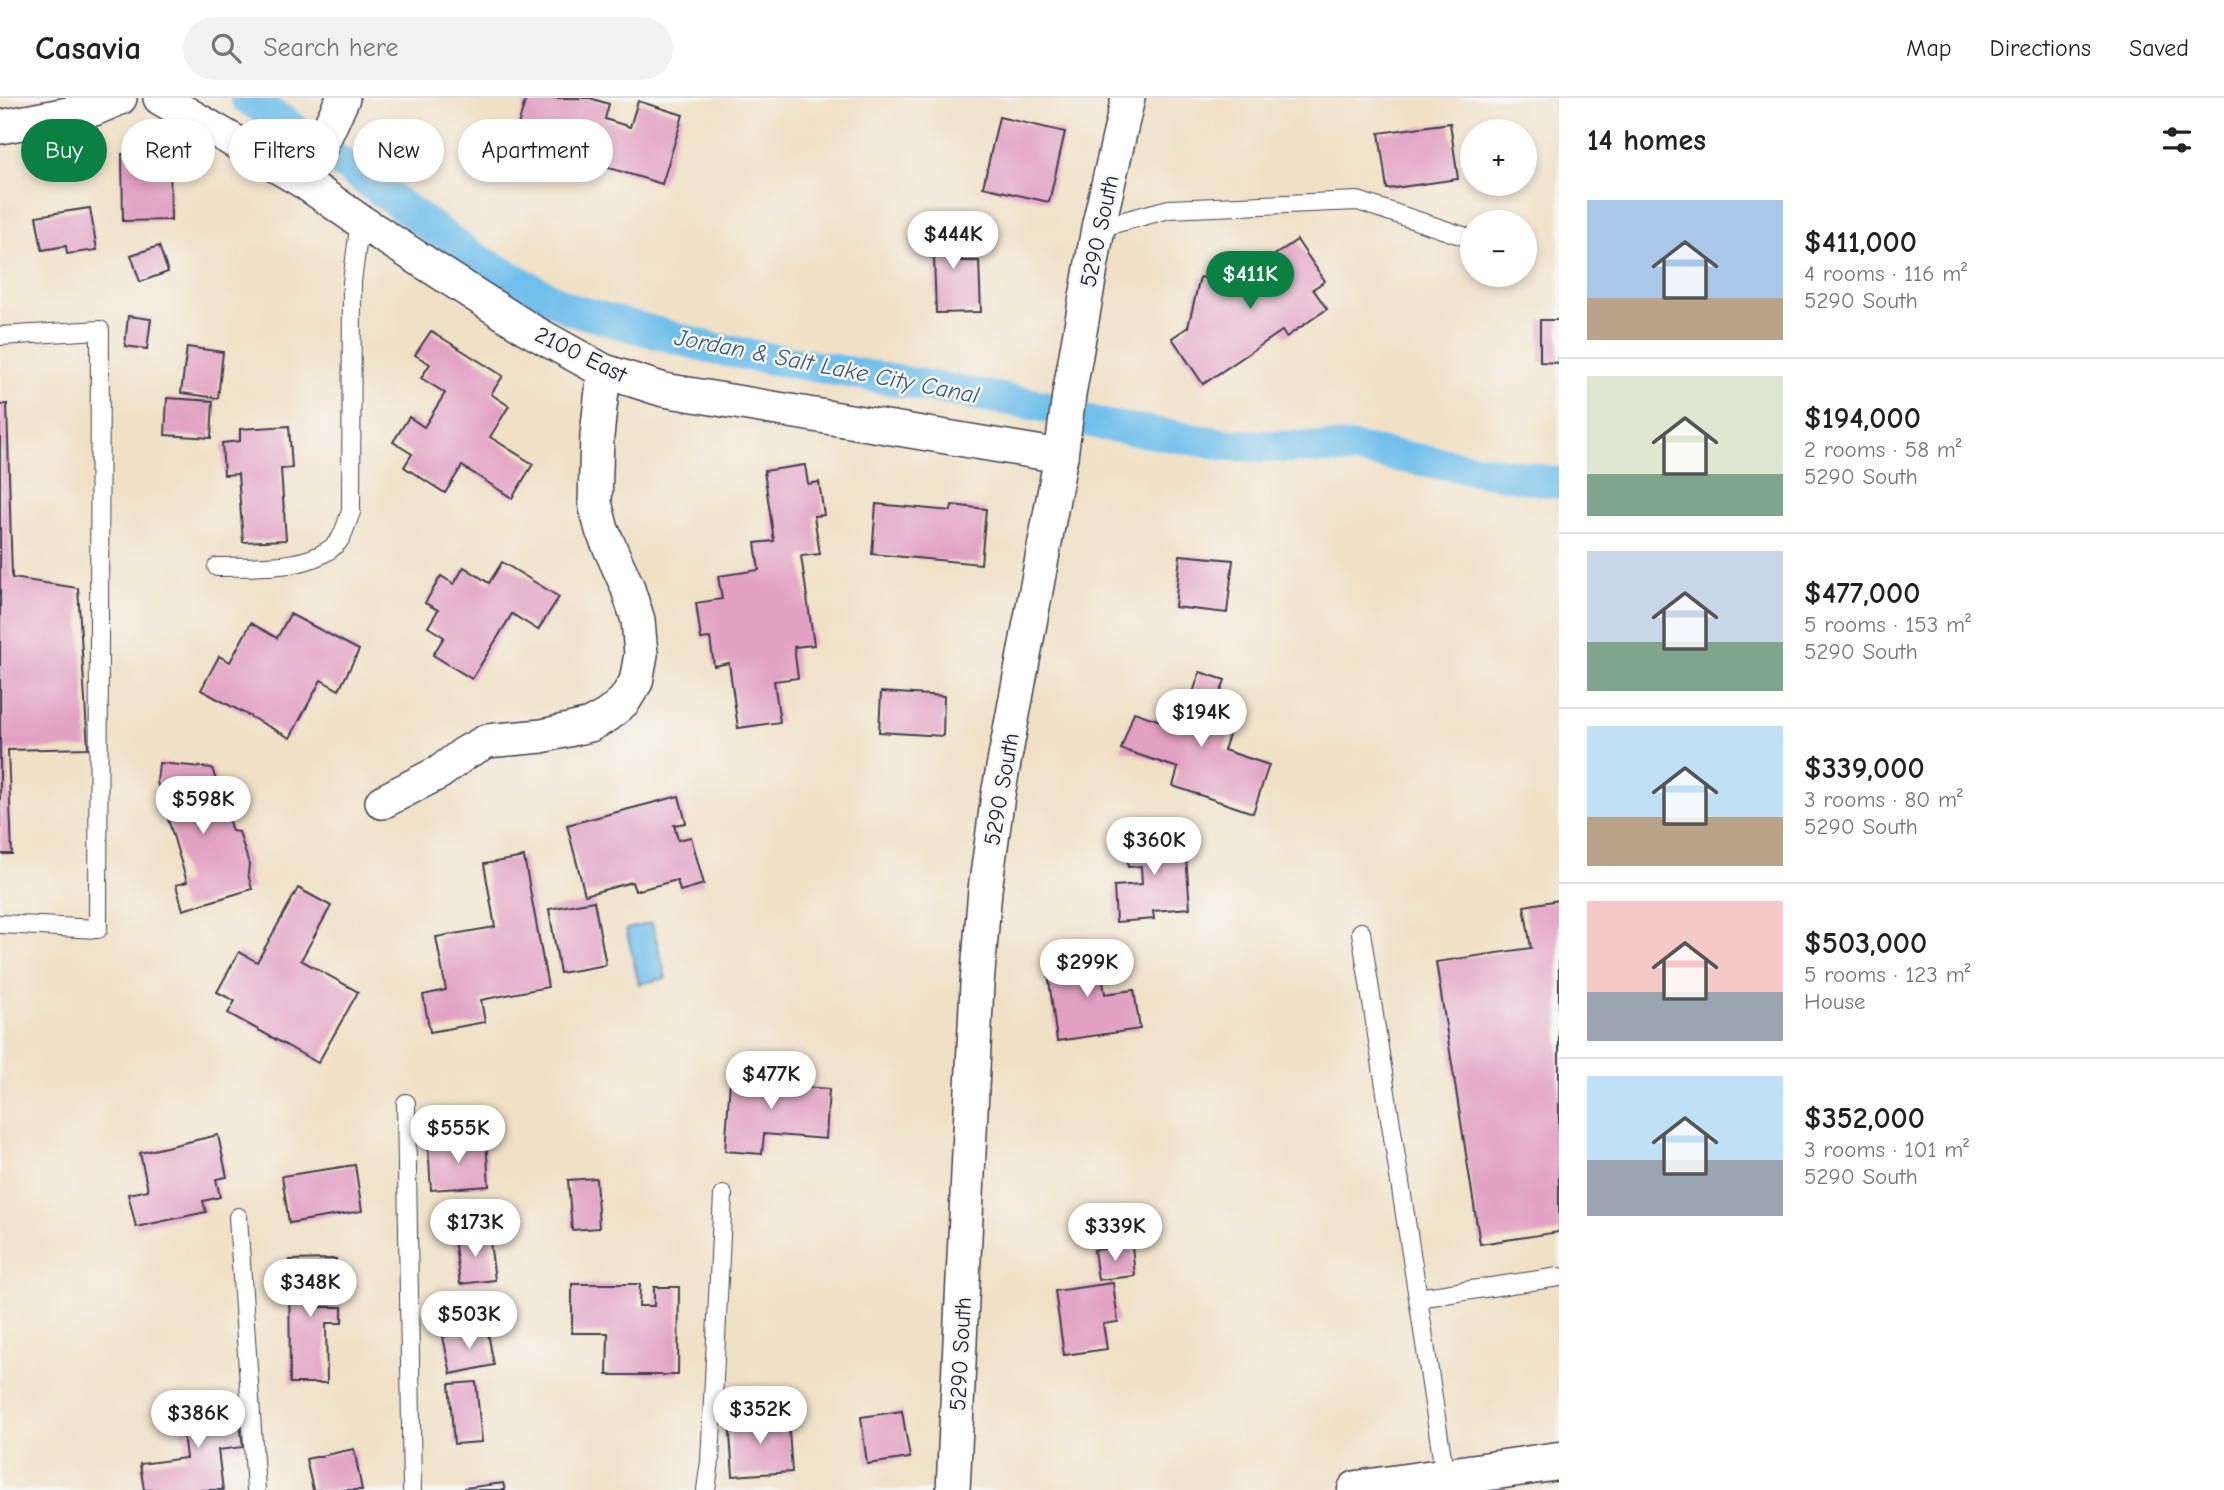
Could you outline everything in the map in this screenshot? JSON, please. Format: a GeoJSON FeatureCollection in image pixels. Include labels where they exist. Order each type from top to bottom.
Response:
{"type":"FeatureCollection","features":[{"type":"Feature","properties":{"kind":"main road"},"geometry":{"type":"LineString","coordinates":[[1357,1490],[1559,1461]]}},
{"type":"Feature","properties":{"kind":"street"},"geometry":{"type":"LineString","coordinates":[[0,127],[94,109],[120,98]]}},
{"type":"Feature","properties":{"kind":"street","name":"2100 East"},"geometry":{"type":"LineString","coordinates":[[160,98],[229,133]]}},
{"type":"Feature","properties":{"kind":"street"},"geometry":{"type":"LineString","coordinates":[[334,119],[343,98]]}},
{"type":"Feature","properties":{"kind":"street","name":"5290 South"},"geometry":{"type":"LineString","coordinates":[[953,1490],[977,984],[985,890],[998,795],[1061,456],[1098,228],[1128,98]]}},
{"type":"Feature","properties":{"kind":"street","name":"2100 East"},"geometry":{"type":"LineString","coordinates":[[318,182],[359,221],[530,330],[604,371],[664,390],[1061,456]]}},
{"type":"Feature","properties":{"kind":"street"},"geometry":{"type":"LineString","coordinates":[[382,802],[440,772],[465,752],[487,741],[542,736],[590,725],[608,715],[624,701],[636,682],[641,654],[638,620],[627,586],[602,530],[595,503],[597,436],[604,371]]}},
{"type":"Feature","properties":{"kind":"lane"},"geometry":{"type":"LineString","coordinates":[[1098,228],[1169,209],[1358,201],[1460,235]]}},
{"type":"Feature","properties":{"kind":"lane"},"geometry":{"type":"LineString","coordinates":[[217,567],[285,565],[322,554],[339,541],[351,512],[352,282],[359,221]]}},
{"type":"Feature","properties":{"kind":"lane"},"geometry":{"type":"LineString","coordinates":[[0,336],[100,330],[98,929],[0,924]]}},
{"type":"Feature","properties":{"kind":"lane"},"geometry":{"type":"LineString","coordinates":[[1361,932],[1446,1477]]}},
{"type":"Feature","properties":{"kind":"lane"},"geometry":{"type":"LineString","coordinates":[[405,1103],[412,1490]]}},
{"type":"Feature","properties":{"kind":"lane"},"geometry":{"type":"LineString","coordinates":[[706,1490],[710,1461],[723,1195]]}},
{"type":"Feature","properties":{"kind":"lane"},"geometry":{"type":"LineString","coordinates":[[238,1217],[256,1490]]}},
{"type":"Feature","properties":{"kind":"lane"},"geometry":{"type":"LineString","coordinates":[[1418,1298],[1559,1277]]}},
{"type":"Feature","properties":{"kind":"water"},"geometry":{"type":"Polygon","coordinates":[[[652,923],[666,978],[639,984],[626,929],[652,923]]]}},
{"type":"Feature","properties":{"kind":"building"},"geometry":{"type":"Polygon","coordinates":[[[526,98],[590,98],[609,104],[605,119],[520,119],[526,98]]]}},
{"type":"Feature","properties":{"kind":"building"},"geometry":{"type":"Polygon","coordinates":[[[638,101],[683,115],[662,184],[613,169],[613,122],[630,127],[638,101]]]}},
{"type":"Feature","properties":{"kind":"building"},"geometry":{"type":"Polygon","coordinates":[[[999,117],[1065,132],[1049,202],[983,187],[999,117]]]}},
{"type":"Feature","properties":{"kind":"building"},"geometry":{"type":"Polygon","coordinates":[[[1450,123],[1458,179],[1387,189],[1379,133],[1450,123]]]}},
{"type":"Feature","properties":{"kind":"building"},"geometry":{"type":"Polygon","coordinates":[[[122,182],[170,182],[171,220],[123,221],[122,182]]]}},
{"type":"Feature","properties":{"kind":"building"},"geometry":{"type":"Polygon","coordinates":[[[90,208],[97,250],[67,254],[66,246],[42,250],[36,216],[90,208]]]}},
{"type":"Feature","properties":{"kind":"building"},"geometry":{"type":"Polygon","coordinates":[[[960,220],[961,261],[979,261],[981,312],[936,313],[934,257],[930,257],[929,221],[960,220]]]}},
{"type":"Feature","properties":{"kind":"building"},"geometry":{"type":"Polygon","coordinates":[[[1297,240],[1325,281],[1313,289],[1327,309],[1286,337],[1282,331],[1203,384],[1172,338],[1188,327],[1200,277],[1232,284],[1297,240]]]}},
{"type":"Feature","properties":{"kind":"building"},"geometry":{"type":"Polygon","coordinates":[[[159,246],[168,272],[140,282],[131,255],[159,246]]]}},
{"type":"Feature","properties":{"kind":"building"},"geometry":{"type":"Polygon","coordinates":[[[128,316],[151,319],[147,349],[125,346],[128,316]]]}},
{"type":"Feature","properties":{"kind":"building"},"geometry":{"type":"Polygon","coordinates":[[[1540,320],[1559,320],[1559,363],[1540,362],[1540,320]]]}},
{"type":"Feature","properties":{"kind":"building"},"geometry":{"type":"Polygon","coordinates":[[[431,331],[503,376],[491,394],[509,406],[490,437],[533,464],[512,498],[462,466],[445,493],[404,467],[412,454],[393,442],[409,417],[424,427],[445,393],[421,378],[430,364],[415,355],[431,331]]]}},
{"type":"Feature","properties":{"kind":"building"},"geometry":{"type":"Polygon","coordinates":[[[187,347],[223,352],[218,398],[181,393],[187,347]]]}},
{"type":"Feature","properties":{"kind":"building"},"geometry":{"type":"Polygon","coordinates":[[[167,398],[213,401],[211,438],[165,435],[167,398]]]}},
{"type":"Feature","properties":{"kind":"building"},"geometry":{"type":"Polygon","coordinates":[[[7,404],[12,578],[78,588],[88,748],[8,750],[12,854],[0,854],[0,405],[7,404]]]}},
{"type":"Feature","properties":{"kind":"building"},"geometry":{"type":"Polygon","coordinates":[[[289,426],[292,468],[281,469],[286,540],[243,542],[238,474],[224,475],[222,443],[240,441],[240,429],[289,426]]]}},
{"type":"Feature","properties":{"kind":"building"},"geometry":{"type":"Polygon","coordinates":[[[805,465],[808,484],[819,482],[824,515],[814,516],[820,554],[801,556],[814,645],[794,647],[798,678],[774,681],[780,722],[738,728],[729,663],[714,666],[710,638],[701,639],[696,603],[722,599],[718,576],[759,570],[755,543],[774,541],[764,471],[805,465]]]}},
{"type":"Feature","properties":{"kind":"building"},"geometry":{"type":"Polygon","coordinates":[[[876,504],[951,511],[952,505],[986,509],[981,564],[872,554],[876,504]]]}},
{"type":"Feature","properties":{"kind":"building"},"geometry":{"type":"Polygon","coordinates":[[[1180,555],[1233,560],[1227,613],[1175,607],[1180,555]]]}},
{"type":"Feature","properties":{"kind":"building"},"geometry":{"type":"Polygon","coordinates":[[[502,562],[559,597],[538,630],[512,614],[472,679],[433,655],[444,637],[428,627],[438,610],[425,603],[441,576],[454,584],[464,567],[489,583],[502,562]]]}},
{"type":"Feature","properties":{"kind":"building"},"geometry":{"type":"Polygon","coordinates":[[[290,614],[359,650],[339,690],[321,680],[290,738],[201,690],[219,656],[230,662],[251,623],[277,638],[290,614]]]}},
{"type":"Feature","properties":{"kind":"building"},"geometry":{"type":"Polygon","coordinates":[[[1200,672],[1225,680],[1217,703],[1237,710],[1224,750],[1269,765],[1253,813],[1173,786],[1178,768],[1121,749],[1134,712],[1181,728],[1200,672]]]}},
{"type":"Feature","properties":{"kind":"building"},"geometry":{"type":"Polygon","coordinates":[[[881,692],[944,696],[943,736],[879,732],[881,692]]]}},
{"type":"Feature","properties":{"kind":"building"},"geometry":{"type":"Polygon","coordinates":[[[159,763],[212,768],[232,831],[239,832],[249,864],[248,874],[252,889],[183,910],[176,885],[187,882],[157,782],[159,763]]]}},
{"type":"Feature","properties":{"kind":"building"},"geometry":{"type":"Polygon","coordinates":[[[679,796],[686,823],[674,825],[678,840],[691,837],[704,884],[680,891],[677,880],[635,891],[632,882],[585,895],[567,825],[679,796]]]}},
{"type":"Feature","properties":{"kind":"building"},"geometry":{"type":"Polygon","coordinates":[[[1184,831],[1190,908],[1153,911],[1154,919],[1116,922],[1114,886],[1142,884],[1141,866],[1128,867],[1127,835],[1184,831]]]}},
{"type":"Feature","properties":{"kind":"building"},"geometry":{"type":"Polygon","coordinates":[[[524,857],[548,987],[481,1000],[485,1022],[430,1032],[423,995],[446,990],[436,937],[495,927],[484,864],[524,857]]]}},
{"type":"Feature","properties":{"kind":"building"},"geometry":{"type":"Polygon","coordinates":[[[298,888],[331,906],[301,960],[358,992],[318,1063],[228,1013],[235,1001],[217,992],[239,952],[257,962],[298,888]]]}},
{"type":"Feature","properties":{"kind":"building"},"geometry":{"type":"Polygon","coordinates":[[[1559,900],[1559,1232],[1480,1244],[1436,962],[1531,948],[1524,906],[1559,900]]]}},
{"type":"Feature","properties":{"kind":"building"},"geometry":{"type":"Polygon","coordinates":[[[594,901],[606,965],[560,973],[549,909],[594,901]]]}},
{"type":"Feature","properties":{"kind":"building"},"geometry":{"type":"Polygon","coordinates":[[[1098,950],[1105,994],[1134,990],[1140,1029],[1057,1041],[1046,957],[1098,950]]]}},
{"type":"Feature","properties":{"kind":"building"},"geometry":{"type":"Polygon","coordinates":[[[731,1067],[762,1069],[762,1084],[829,1089],[826,1139],[764,1134],[762,1154],[725,1151],[731,1067]]]}},
{"type":"Feature","properties":{"kind":"building"},"geometry":{"type":"Polygon","coordinates":[[[218,1135],[227,1177],[216,1179],[220,1197],[203,1201],[206,1212],[136,1227],[128,1194],[148,1190],[140,1153],[218,1135]]]}},
{"type":"Feature","properties":{"kind":"building"},"geometry":{"type":"Polygon","coordinates":[[[486,1141],[489,1186],[431,1190],[428,1145],[486,1141]]]}},
{"type":"Feature","properties":{"kind":"building"},"geometry":{"type":"Polygon","coordinates":[[[355,1165],[362,1211],[289,1223],[282,1176],[355,1165]]]}},
{"type":"Feature","properties":{"kind":"building"},"geometry":{"type":"Polygon","coordinates":[[[596,1178],[599,1228],[572,1230],[568,1180],[596,1178]]]}},
{"type":"Feature","properties":{"kind":"building"},"geometry":{"type":"Polygon","coordinates":[[[489,1234],[495,1280],[460,1284],[454,1238],[489,1234]]]}},
{"type":"Feature","properties":{"kind":"building"},"geometry":{"type":"Polygon","coordinates":[[[1132,1246],[1135,1276],[1098,1280],[1094,1250],[1132,1246]]]}},
{"type":"Feature","properties":{"kind":"building"},"geometry":{"type":"Polygon","coordinates":[[[336,1259],[336,1285],[317,1285],[316,1307],[342,1307],[342,1323],[326,1323],[327,1383],[290,1383],[289,1260],[336,1259]]]}},
{"type":"Feature","properties":{"kind":"building"},"geometry":{"type":"Polygon","coordinates":[[[1113,1283],[1118,1322],[1103,1324],[1107,1349],[1064,1355],[1055,1291],[1113,1283]]]}},
{"type":"Feature","properties":{"kind":"building"},"geometry":{"type":"Polygon","coordinates":[[[572,1284],[640,1284],[639,1306],[654,1306],[654,1287],[679,1287],[678,1375],[607,1375],[608,1333],[572,1333],[572,1284]]]}},
{"type":"Feature","properties":{"kind":"building"},"geometry":{"type":"Polygon","coordinates":[[[487,1328],[494,1365],[451,1374],[443,1337],[487,1328]]]}},
{"type":"Feature","properties":{"kind":"building"},"geometry":{"type":"Polygon","coordinates":[[[476,1382],[482,1442],[454,1444],[449,1384],[476,1382]]]}},
{"type":"Feature","properties":{"kind":"building"},"geometry":{"type":"Polygon","coordinates":[[[237,1401],[243,1447],[218,1450],[223,1490],[144,1490],[140,1464],[186,1458],[180,1409],[237,1401]]]}},
{"type":"Feature","properties":{"kind":"building"},"geometry":{"type":"Polygon","coordinates":[[[902,1411],[910,1458],[867,1464],[861,1417],[902,1411]]]}},
{"type":"Feature","properties":{"kind":"building"},"geometry":{"type":"Polygon","coordinates":[[[788,1416],[792,1472],[733,1476],[729,1420],[788,1416]]]}},
{"type":"Feature","properties":{"kind":"building"},"geometry":{"type":"Polygon","coordinates":[[[354,1449],[362,1490],[313,1490],[306,1459],[354,1449]]]}},
{"type":"Feature","properties":{"kind":"building"},"geometry":{"type":"Polygon","coordinates":[[[503,1483],[505,1490],[465,1490],[465,1488],[503,1483]]]}},
{"type":"Feature","properties":{"kind":"waterway","name":"Jordan & Salt Lake City Canal"},"geometry":{"type":"LineString","coordinates":[[246,98],[283,121],[472,256],[570,309],[715,349],[1054,408]]}},
{"type":"Feature","properties":{"kind":"waterway","name":"Jordan & Salt Lake City Canal"},"geometry":{"type":"LineString","coordinates":[[1086,420],[1229,445],[1355,449],[1559,483]]}}]}
